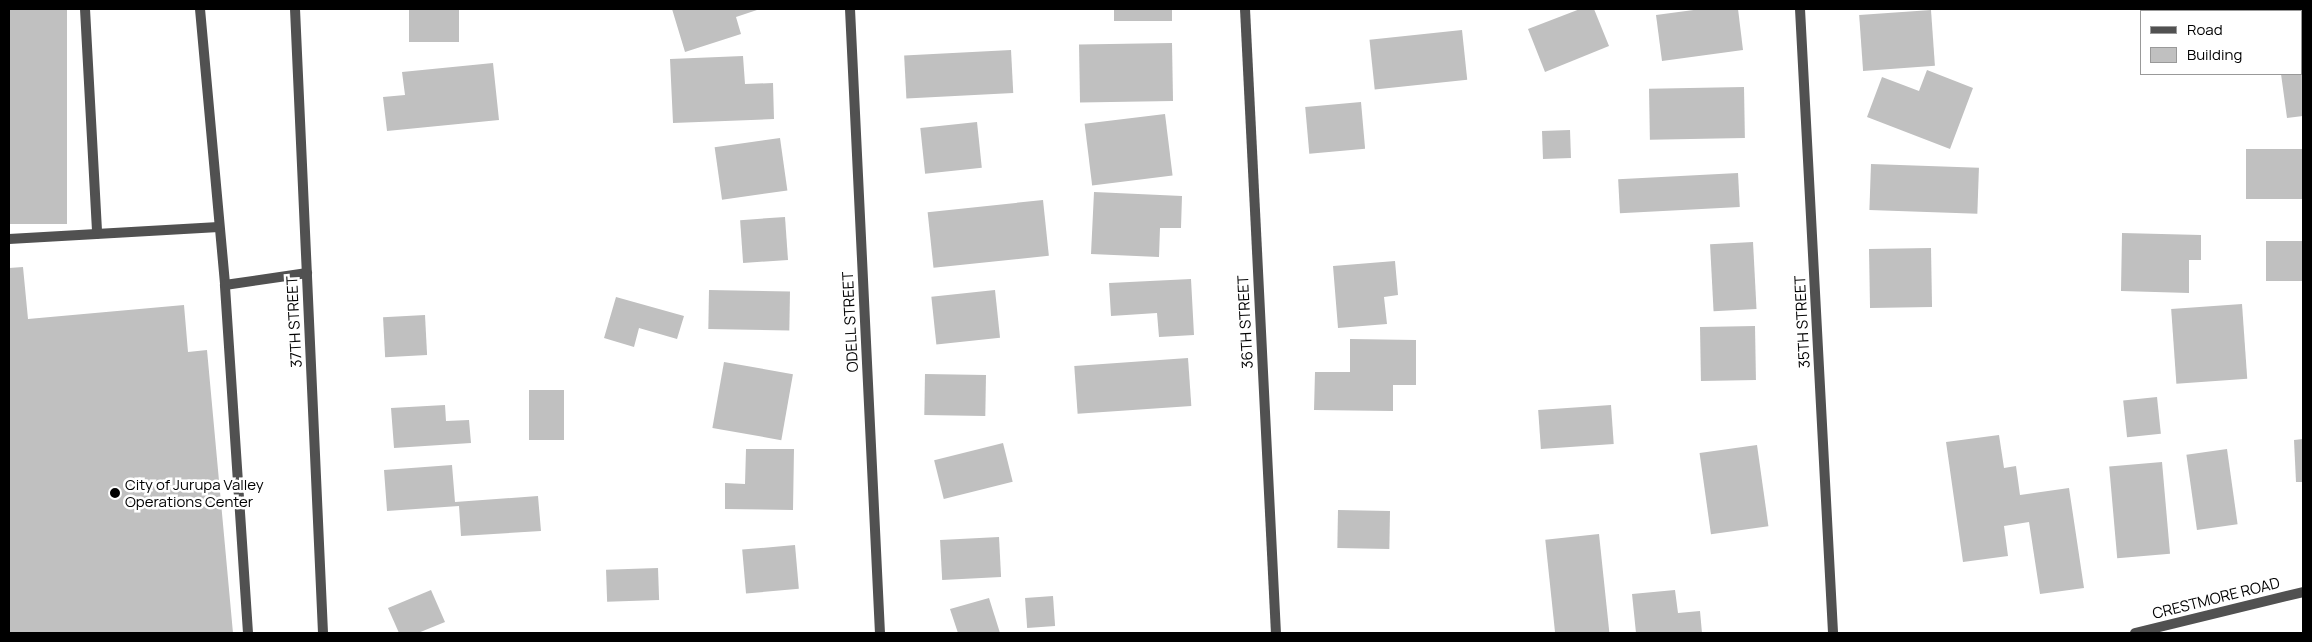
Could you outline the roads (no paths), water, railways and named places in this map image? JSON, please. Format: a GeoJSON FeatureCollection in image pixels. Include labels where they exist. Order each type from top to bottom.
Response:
{"type":"FeatureCollection","features":[{"type":"Feature","properties":{"kind":"street"},"geometry":{"type":"LineString","coordinates":[[85,9],[97,234]]}},
{"type":"Feature","properties":{"kind":"street"},"geometry":{"type":"LineString","coordinates":[[200,9],[225,285],[248,633]]}},
{"type":"Feature","properties":{"kind":"street","name":"37TH STREET"},"geometry":{"type":"LineString","coordinates":[[295,9],[322,633]]}},
{"type":"Feature","properties":{"kind":"street","name":"ODELL STREET"},"geometry":{"type":"LineString","coordinates":[[850,9],[880,633]]}},
{"type":"Feature","properties":{"kind":"street","name":"36TH STREET"},"geometry":{"type":"LineString","coordinates":[[1244,9],[1276,633]]}},
{"type":"Feature","properties":{"kind":"street","name":"35TH STREET"},"geometry":{"type":"LineString","coordinates":[[1800,9],[1833,633]]}},
{"type":"Feature","properties":{"kind":"street"},"geometry":{"type":"LineString","coordinates":[[9,239],[219,227]]}},
{"type":"Feature","properties":{"kind":"street"},"geometry":{"type":"LineString","coordinates":[[225,285],[306,273]]}},
{"type":"Feature","properties":{"kind":"street","name":"CRESTMORE ROAD"},"geometry":{"type":"LineString","coordinates":[[2135,633],[2303,592]]}},
{"type":"Feature","properties":{"kind":"place","name":"City of Jurupa Valley Operations Center"},"geometry":{"type":"Point","coordinates":[115,493]}}]}
